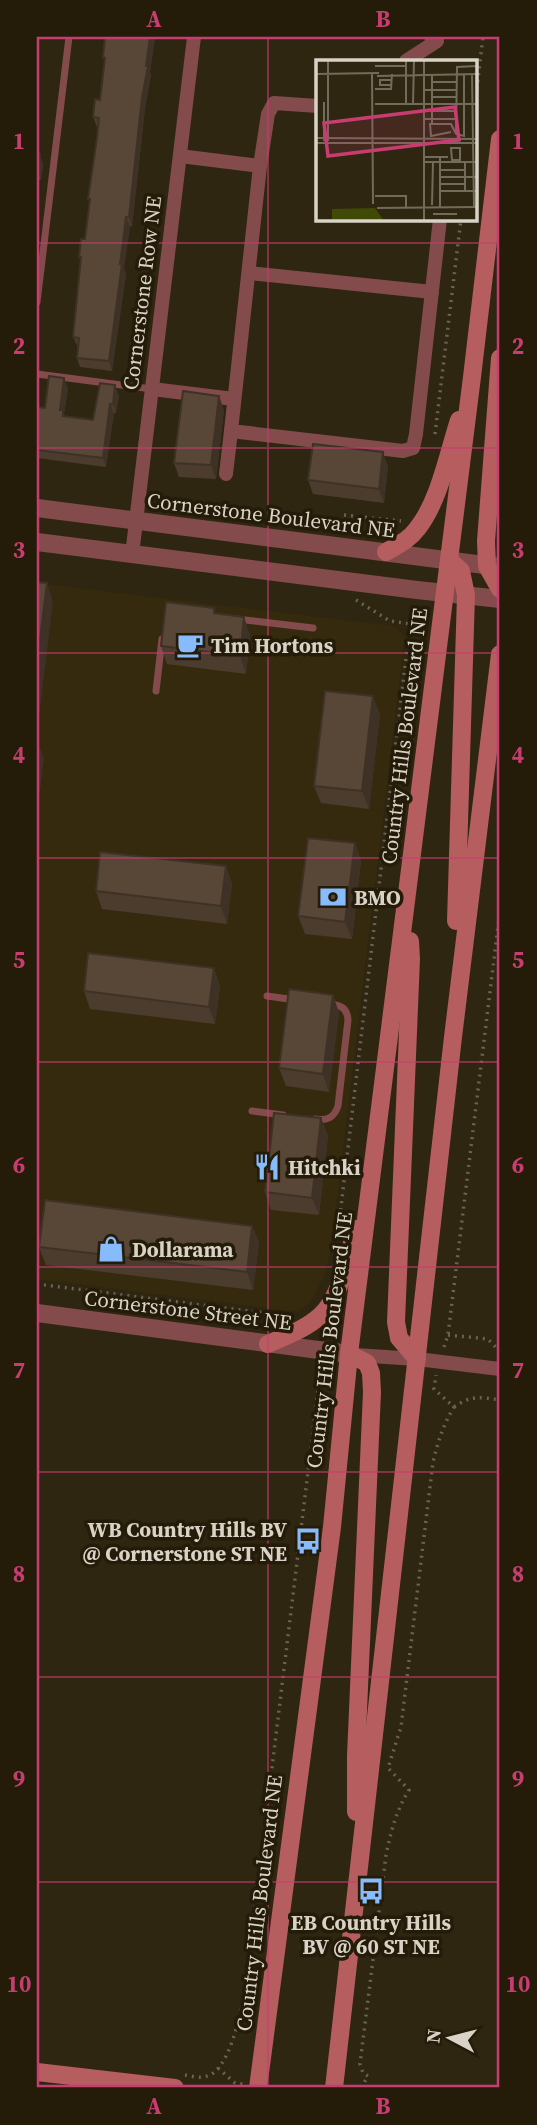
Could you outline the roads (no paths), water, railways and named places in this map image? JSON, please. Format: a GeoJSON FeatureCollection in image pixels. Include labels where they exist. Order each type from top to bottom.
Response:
{"type":"FeatureCollection","features":[{"type":"Feature","properties":{"kind":"main road","name":"Country Hills Boulevard NE"},"geometry":{"type":"LineString","coordinates":[[258,2088],[332,1527],[349,1354],[500,139]]}},
{"type":"Feature","properties":{"kind":"main road"},"geometry":{"type":"LineString","coordinates":[[500,358],[486,541],[500,589]]}},
{"type":"Feature","properties":{"kind":"main road"},"geometry":{"type":"LineString","coordinates":[[386,552],[403,543],[418,528],[436,491],[472,377]]}},
{"type":"Feature","properties":{"kind":"main road"},"geometry":{"type":"LineString","coordinates":[[449,560],[461,571],[466,595],[453,1037]]}},
{"type":"Feature","properties":{"kind":"main road"},"geometry":{"type":"LineString","coordinates":[[334,2088],[453,1037],[500,654]]}},
{"type":"Feature","properties":{"kind":"main road"},"geometry":{"type":"LineString","coordinates":[[482,789],[500,733]]}},
{"type":"Feature","properties":{"kind":"main road"},"geometry":{"type":"LineString","coordinates":[[407,892],[411,959],[396,1322],[399,1338],[417,1359]]}},
{"type":"Feature","properties":{"kind":"main road"},"geometry":{"type":"LineString","coordinates":[[268,1344],[303,1328],[321,1316],[331,1304],[361,1212],[373,1161]]}},
{"type":"Feature","properties":{"kind":"main road"},"geometry":{"type":"LineString","coordinates":[[349,1354],[367,1363],[371,1373],[372,1392],[356,1756],[356,1899]]}},
{"type":"Feature","properties":{"kind":"main road"},"geometry":{"type":"LineString","coordinates":[[37,2072],[174,2081]]}},
{"type":"Feature","properties":{"kind":"street","name":"Cornerstone Row NE"},"geometry":{"type":"LineString","coordinates":[[132,555],[194,37]]}},
{"type":"Feature","properties":{"kind":"street"},"geometry":{"type":"LineString","coordinates":[[407,60],[437,38]]}},
{"type":"Feature","properties":{"kind":"street"},"geometry":{"type":"LineString","coordinates":[[226,474],[268,114],[274,103],[316,106]]}},
{"type":"Feature","properties":{"kind":"street"},"geometry":{"type":"LineString","coordinates":[[180,156],[260,166]]}},
{"type":"Feature","properties":{"kind":"street"},"geometry":{"type":"LineString","coordinates":[[232,431],[403,451],[413,448],[440,220]]}},
{"type":"Feature","properties":{"kind":"street"},"geometry":{"type":"LineString","coordinates":[[249,273],[432,292]]}},
{"type":"Feature","properties":{"kind":"street"},"geometry":{"type":"LineString","coordinates":[[152,389],[234,399]]}},
{"type":"Feature","properties":{"kind":"street","name":"Cornerstone Boulevard NE"},"geometry":{"type":"LineString","coordinates":[[37,508],[494,566]]}},
{"type":"Feature","properties":{"kind":"street"},"geometry":{"type":"LineString","coordinates":[[37,542],[500,599]]}},
{"type":"Feature","properties":{"kind":"street","name":"Cornerstone Street NE"},"geometry":{"type":"LineString","coordinates":[[37,1313],[349,1354],[500,1369]]}},
{"type":"Feature","properties":{"kind":"lane"},"geometry":{"type":"LineString","coordinates":[[37,302],[69,37]]}},
{"type":"Feature","properties":{"kind":"lane"},"geometry":{"type":"LineString","coordinates":[[37,374],[152,389]]}},
{"type":"Feature","properties":{"kind":"lane"},"geometry":{"type":"LineString","coordinates":[[231,618],[313,628]]}},
{"type":"Feature","properties":{"kind":"lane"},"geometry":{"type":"LineString","coordinates":[[156,691],[163,630]]}},
{"type":"Feature","properties":{"kind":"lane"},"geometry":{"type":"LineString","coordinates":[[267,996],[306,1001]]}},
{"type":"Feature","properties":{"kind":"lane"},"geometry":{"type":"LineString","coordinates":[[312,1119],[323,1120],[336,1111],[348,1020],[343,1007],[319,1002]]}},
{"type":"Feature","properties":{"kind":"lane"},"geometry":{"type":"LineString","coordinates":[[252,1111],[288,1115]]}},
{"type":"Feature","properties":{"kind":"place","name":"Tim Hortons"},"geometry":{"type":"Point","coordinates":[190,645]}},
{"type":"Feature","properties":{"kind":"place","name":"BMO"},"geometry":{"type":"Point","coordinates":[333,897]}},
{"type":"Feature","properties":{"kind":"place","name":"Hitchki"},"geometry":{"type":"Point","coordinates":[267,1167]}},
{"type":"Feature","properties":{"kind":"place","name":"Dollarama"},"geometry":{"type":"Point","coordinates":[111,1249]}},
{"type":"Feature","properties":{"kind":"place","name":"WB Country Hills BV @ Cornerstone ST NE"},"geometry":{"type":"Point","coordinates":[308,1541]}},
{"type":"Feature","properties":{"kind":"place","name":"EB Country Hills BV @ 60 ST NE"},"geometry":{"type":"Point","coordinates":[371,1891]}}]}
